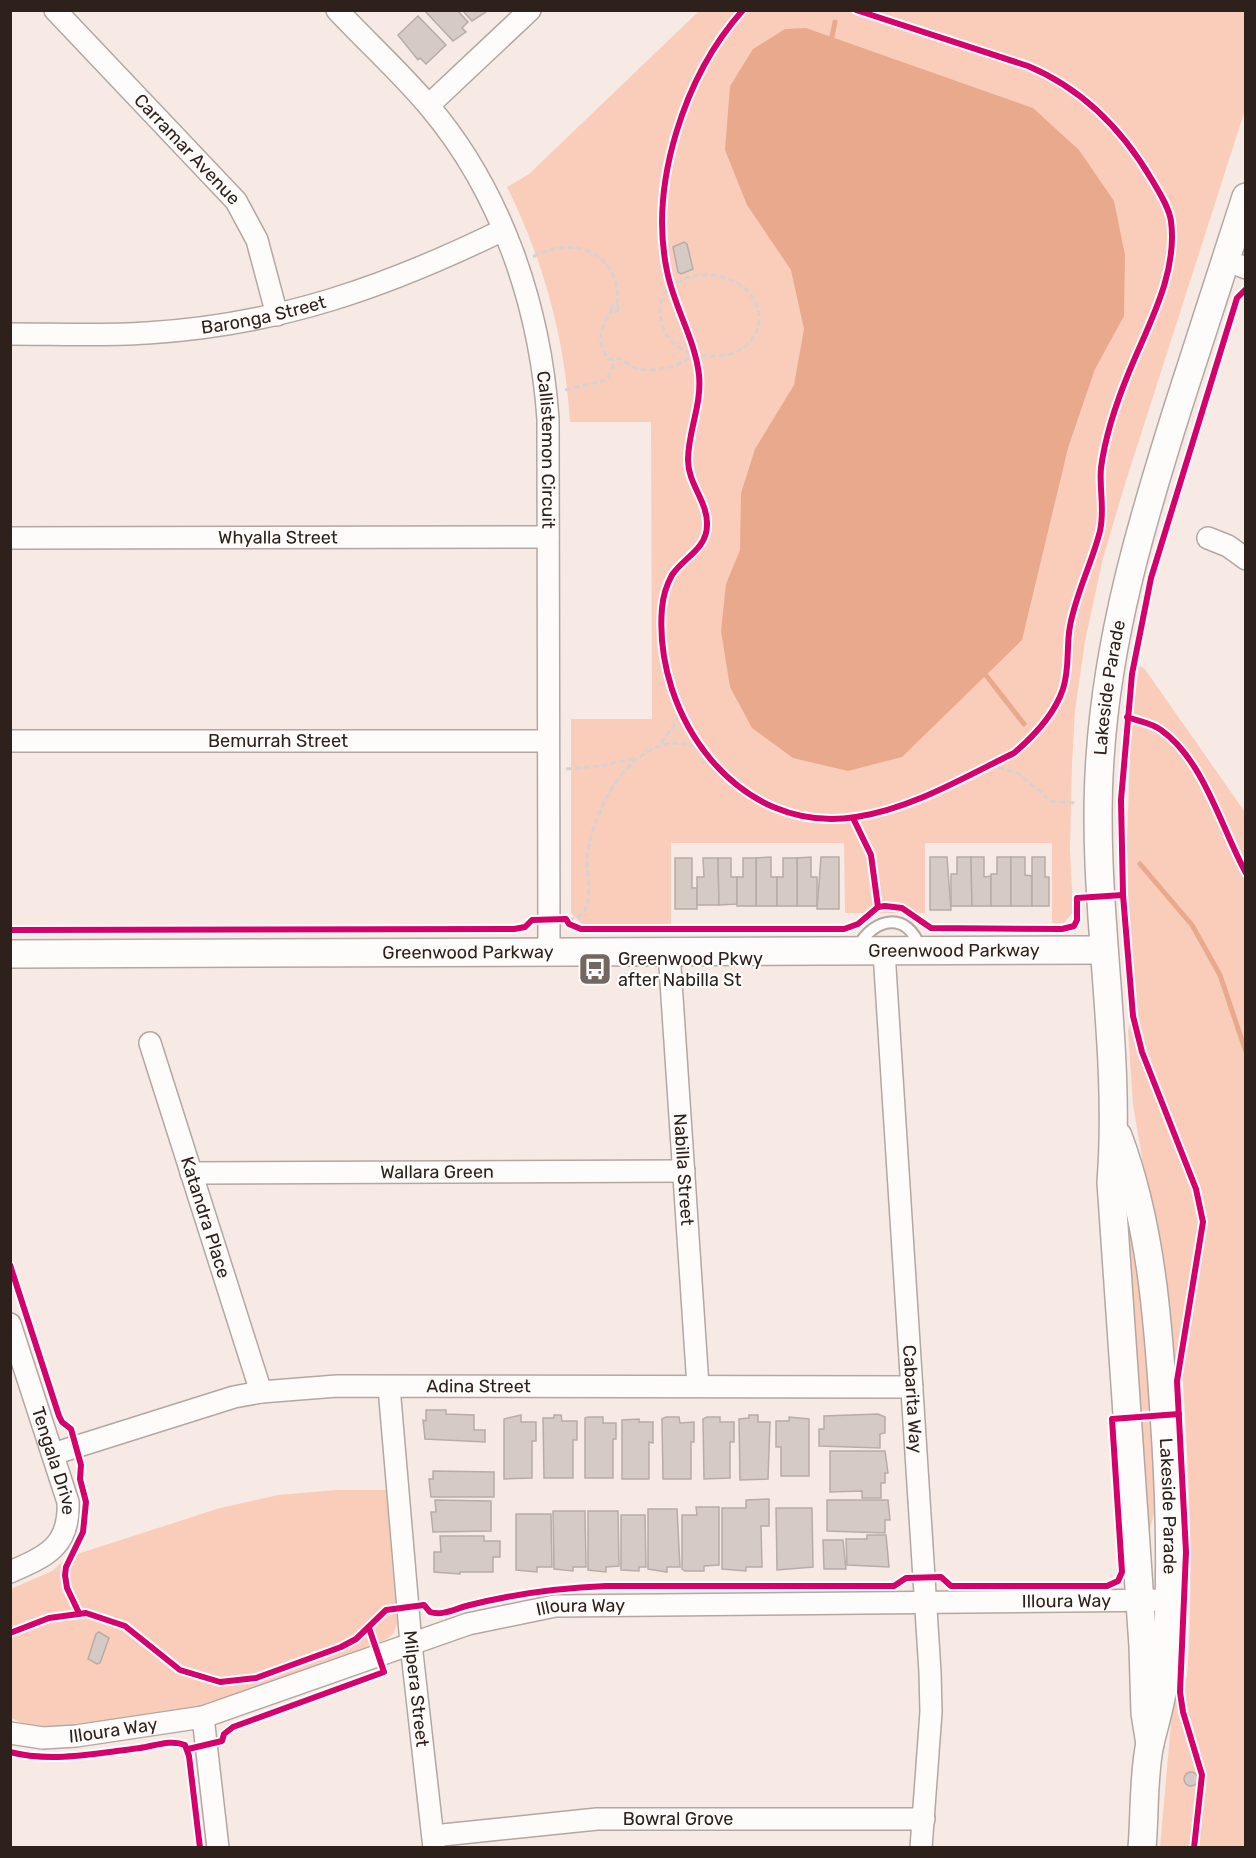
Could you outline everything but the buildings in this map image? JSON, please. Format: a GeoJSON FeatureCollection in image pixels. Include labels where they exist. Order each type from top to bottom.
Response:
{"type":"FeatureCollection","features":[{"type":"Feature","properties":{"kind":"street","name":"Carramar Avenue"},"geometry":{"type":"LineString","coordinates":[[55,10],[236,201],[257,240],[277,315]]}},
{"type":"Feature","properties":{"kind":"street","name":"Callistemon Circuit"},"geometry":{"type":"LineString","coordinates":[[337,10],[429,105],[469,164],[503,230],[524,283],[541,352],[548,418],[548,741],[558,920],[549,952]]}},
{"type":"Feature","properties":{"kind":"street"},"geometry":{"type":"LineString","coordinates":[[429,105],[530,10]]}},
{"type":"Feature","properties":{"kind":"street","name":"Lakeside Parade"},"geometry":{"type":"LineString","coordinates":[[1150,1744],[1145,1713],[1111,1182],[1115,1129],[1104,950],[1098,792],[1112,650],[1134,550],[1235,264],[1245,197]]}},
{"type":"Feature","properties":{"kind":"street","name":"Baronga Street"},"geometry":{"type":"LineString","coordinates":[[10,334],[147,333],[230,324],[277,315],[339,299],[399,278],[503,230]]}},
{"type":"Feature","properties":{"kind":"street","name":"Whyalla Street"},"geometry":{"type":"LineString","coordinates":[[10,538],[548,537]]}},
{"type":"Feature","properties":{"kind":"street"},"geometry":{"type":"LineString","coordinates":[[1208,538],[1228,546],[1245,559]]}},
{"type":"Feature","properties":{"kind":"street","name":"Bemurrah Street"},"geometry":{"type":"LineString","coordinates":[[10,741],[548,741]]}},
{"type":"Feature","properties":{"kind":"street","name":"Greenwood Parkway"},"geometry":{"type":"LineString","coordinates":[[10,954],[855,953],[1104,950]]}},
{"type":"Feature","properties":{"kind":"street","name":"Nabilla Street"},"geometry":{"type":"LineString","coordinates":[[669,952],[698,1386]]}},
{"type":"Feature","properties":{"kind":"street","name":"Cabarita Way"},"geometry":{"type":"LineString","coordinates":[[884,952],[931,1712],[921,1848]]}},
{"type":"Feature","properties":{"kind":"street","name":"Katandra Place"},"geometry":{"type":"LineString","coordinates":[[150,1043],[261,1392]]}},
{"type":"Feature","properties":{"kind":"street","name":"Lakeside Parade"},"geometry":{"type":"LineString","coordinates":[[1115,1129],[1131,1172],[1139,1206],[1159,1332],[1168,1477],[1169,1600],[1166,1672],[1160,1712],[1150,1744],[1142,1848]]}},
{"type":"Feature","properties":{"kind":"street","name":"Wallara Green"},"geometry":{"type":"LineString","coordinates":[[191,1173],[684,1171]]}},
{"type":"Feature","properties":{"kind":"street","name":"Tengala Drive"},"geometry":{"type":"LineString","coordinates":[[10,1324],[15,1358],[53,1454],[68,1502],[66,1530],[50,1553],[10,1572]]}},
{"type":"Feature","properties":{"kind":"street","name":"Adina Street"},"geometry":{"type":"LineString","coordinates":[[53,1454],[211,1403],[261,1392],[336,1386],[912,1387]]}},
{"type":"Feature","properties":{"kind":"street","name":"Milpera Street"},"geometry":{"type":"LineString","coordinates":[[389,1387],[411,1644],[433,1842]]}},
{"type":"Feature","properties":{"kind":"street","name":"Illoura Way"},"geometry":{"type":"LineString","coordinates":[[10,1733],[43,1738],[76,1736],[203,1717],[483,1619],[555,1606],[1169,1600]]}},
{"type":"Feature","properties":{"kind":"street"},"geometry":{"type":"LineString","coordinates":[[203,1717],[218,1848]]}},
{"type":"Feature","properties":{"kind":"street","name":"Bowral Grove"},"geometry":{"type":"LineString","coordinates":[[433,1842],[597,1819],[924,1820]]}},
{"type":"Feature","properties":{"kind":"lane"},"geometry":{"type":"LineString","coordinates":[[855,953],[868,932],[881,923],[889,921],[906,927],[913,933],[922,952]]}},
{"type":"Feature","properties":{"kind":"path"},"geometry":{"type":"LineString","coordinates":[[532,257],[565,246],[593,254],[612,273],[616,284],[617,304],[604,319],[601,331],[604,353],[613,360]]}},
{"type":"Feature","properties":{"kind":"path"},"geometry":{"type":"LineString","coordinates":[[689,276],[722,277],[742,287],[757,304],[759,324],[756,335],[749,344],[730,355],[696,355],[677,346],[667,337],[662,325],[660,303],[670,288],[689,276]]}},
{"type":"Feature","properties":{"kind":"path"},"geometry":{"type":"LineString","coordinates":[[668,278],[674,297]]}},
{"type":"Feature","properties":{"kind":"path"},"geometry":{"type":"LineString","coordinates":[[692,345],[697,364]]}},
{"type":"Feature","properties":{"kind":"path"},"geometry":{"type":"LineString","coordinates":[[613,360],[618,358],[645,370],[672,367],[696,355]]}},
{"type":"Feature","properties":{"kind":"path"},"geometry":{"type":"LineString","coordinates":[[562,390],[606,380],[613,368],[613,360]]}},
{"type":"Feature","properties":{"kind":"path"},"geometry":{"type":"LineString","coordinates":[[676,702],[684,721]]}},
{"type":"Feature","properties":{"kind":"path"},"geometry":{"type":"LineString","coordinates":[[564,769],[600,766],[638,757],[660,744],[675,724],[679,710]]}},
{"type":"Feature","properties":{"kind":"path"},"geometry":{"type":"LineString","coordinates":[[696,741],[708,757]]}},
{"type":"Feature","properties":{"kind":"path"},"geometry":{"type":"LineString","coordinates":[[660,744],[684,744],[703,750]]}},
{"type":"Feature","properties":{"kind":"path"},"geometry":{"type":"LineString","coordinates":[[558,920],[580,915],[586,907],[587,866],[592,831],[601,809],[638,757]]}},
{"type":"Feature","properties":{"kind":"path"},"geometry":{"type":"LineString","coordinates":[[981,768],[998,760]]}},
{"type":"Feature","properties":{"kind":"path"},"geometry":{"type":"LineString","coordinates":[[990,764],[1020,774],[1052,801],[1076,803]]}},
{"type":"Feature","properties":{"kind":"path"},"geometry":{"type":"LineString","coordinates":[[558,920],[574,928]]}},
{"type":"Feature","properties":{"kind":"path"},"geometry":{"type":"LineString","coordinates":[[75,1605],[80,1615]]}},
{"type":"Feature","properties":{"kind":"shaded area"},"geometry":{"type":"Polygon","coordinates":[[[699,11],[1245,11],[1245,110],[1126,481],[1103,558],[1085,641],[1075,711],[1072,764],[1070,849],[1073,912],[1064,923],[1052,923],[1052,843],[925,843],[925,913],[845,913],[844,843],[671,843],[671,924],[582,924],[571,913],[571,719],[652,719],[651,422],[570,422],[558,331],[542,272],[507,187],[529,174],[699,11]]]}},
{"type":"Feature","properties":{"kind":"shaded area"},"geometry":{"type":"Polygon","coordinates":[[[806,28],[1033,108],[1079,150],[1114,201],[1125,255],[1124,316],[1095,369],[1068,448],[1022,640],[902,757],[848,771],[793,758],[752,728],[730,687],[721,631],[726,584],[740,550],[741,493],[755,449],[794,385],[804,329],[791,270],[747,205],[725,150],[730,86],[753,49],[785,29],[806,28]]]}},
{"type":"Feature","properties":{"kind":"shaded area"},"geometry":{"type":"Polygon","coordinates":[[[1139,666],[1144,668],[1245,812],[1245,1847],[1160,1847],[1174,1690],[1187,1677],[1190,1529],[1183,1381],[1172,1366],[1160,1264],[1133,1105],[1128,1030],[1137,1003],[1128,897],[1127,840],[1131,727],[1139,666]]]}},
{"type":"Feature","properties":{"kind":"shaded area"},"geometry":{"type":"Polygon","coordinates":[[[1120,1193],[1127,1193],[1140,1263],[1154,1410],[1135,1411],[1120,1193]]]}},
{"type":"Feature","properties":{"kind":"shaded area"},"geometry":{"type":"Polygon","coordinates":[[[1155,1421],[1158,1499],[1150,1529],[1142,1529],[1136,1422],[1155,1421]]]}},
{"type":"Feature","properties":{"kind":"shaded area"},"geometry":{"type":"Polygon","coordinates":[[[337,1490],[386,1490],[397,1623],[394,1633],[387,1639],[247,1691],[181,1710],[112,1720],[41,1726],[25,1724],[11,1718],[11,1589],[52,1571],[68,1557],[220,1508],[278,1495],[337,1490]]]}},
{"type":"Feature","properties":{"kind":"waterway"},"geometry":{"type":"LineString","coordinates":[[831,41],[835,22]]}},
{"type":"Feature","properties":{"kind":"waterway"},"geometry":{"type":"LineString","coordinates":[[981,669],[1024,724]]}},
{"type":"Feature","properties":{"kind":"waterway"},"geometry":{"type":"LineString","coordinates":[[1140,864],[1192,925],[1220,975],[1246,1052]]}},
{"type":"Feature","properties":{"kind":"cycle path"},"geometry":{"type":"LineString","coordinates":[[743,10],[722,37],[688,99],[676,133],[663,203],[663,238],[667,271],[693,349],[699,375],[699,397],[688,460],[691,477],[704,509],[707,525],[703,541],[672,575],[667,586],[662,608],[663,649],[672,689],[688,727],[711,760],[740,788],[775,808],[813,818],[856,817],[877,813],[937,791],[1014,753],[1036,732],[1055,707],[1065,681],[1073,614],[1100,531],[1101,468],[1108,432],[1125,383],[1160,299],[1166,280],[1172,241],[1168,210],[1140,161],[1099,112],[1066,86],[1028,66],[856,10]]}},
{"type":"Feature","properties":{"kind":"cycle path"},"geometry":{"type":"LineString","coordinates":[[1194,1848],[1202,1775],[1183,1712],[1180,1692],[1186,1552],[1177,1381],[1203,1222],[1196,1189],[1142,1052],[1133,1016],[1123,895],[1121,800],[1132,674],[1151,578],[1237,298],[1246,289]]}},
{"type":"Feature","properties":{"kind":"cycle path"},"geometry":{"type":"LineString","coordinates":[[1127,717],[1161,730],[1189,759],[1211,797],[1246,873]]}},
{"type":"Feature","properties":{"kind":"cycle path"},"geometry":{"type":"LineString","coordinates":[[853,818],[871,855],[878,907]]}},
{"type":"Feature","properties":{"kind":"cycle path"},"geometry":{"type":"LineString","coordinates":[[10,930],[514,929],[525,927],[532,920],[566,919],[569,924],[581,929],[844,929],[858,924],[878,907],[885,906],[902,908],[931,928],[1062,929],[1074,926],[1077,920],[1077,898],[1123,895]]}},
{"type":"Feature","properties":{"kind":"cycle path"},"geometry":{"type":"LineString","coordinates":[[10,1265],[59,1416],[62,1422],[71,1429],[81,1465],[80,1479],[86,1502],[83,1532],[66,1567],[65,1575],[67,1588],[79,1613]]}},
{"type":"Feature","properties":{"kind":"cycle path"},"geometry":{"type":"LineString","coordinates":[[10,1633],[49,1618],[86,1613],[125,1626],[180,1670],[220,1682],[256,1678],[341,1647],[356,1639],[386,1610],[424,1605],[430,1612],[444,1613],[501,1598],[553,1590],[606,1586],[894,1586],[906,1578],[941,1577],[951,1586],[1107,1586],[1118,1581],[1122,1572],[1112,1419],[1179,1414]]}},
{"type":"Feature","properties":{"kind":"cycle path"},"geometry":{"type":"LineString","coordinates":[[188,1749],[222,1741],[224,1734],[233,1727],[384,1672],[369,1628]]}},
{"type":"Feature","properties":{"kind":"cycle path"},"geometry":{"type":"LineString","coordinates":[[10,1752],[58,1757],[169,1743],[185,1745],[189,1756],[200,1848]]}},
{"type":"Feature","properties":{"kind":"place","name":"Greenwood Pkwy after Nabilla St"},"geometry":{"type":"Point","coordinates":[595,969]}}]}
